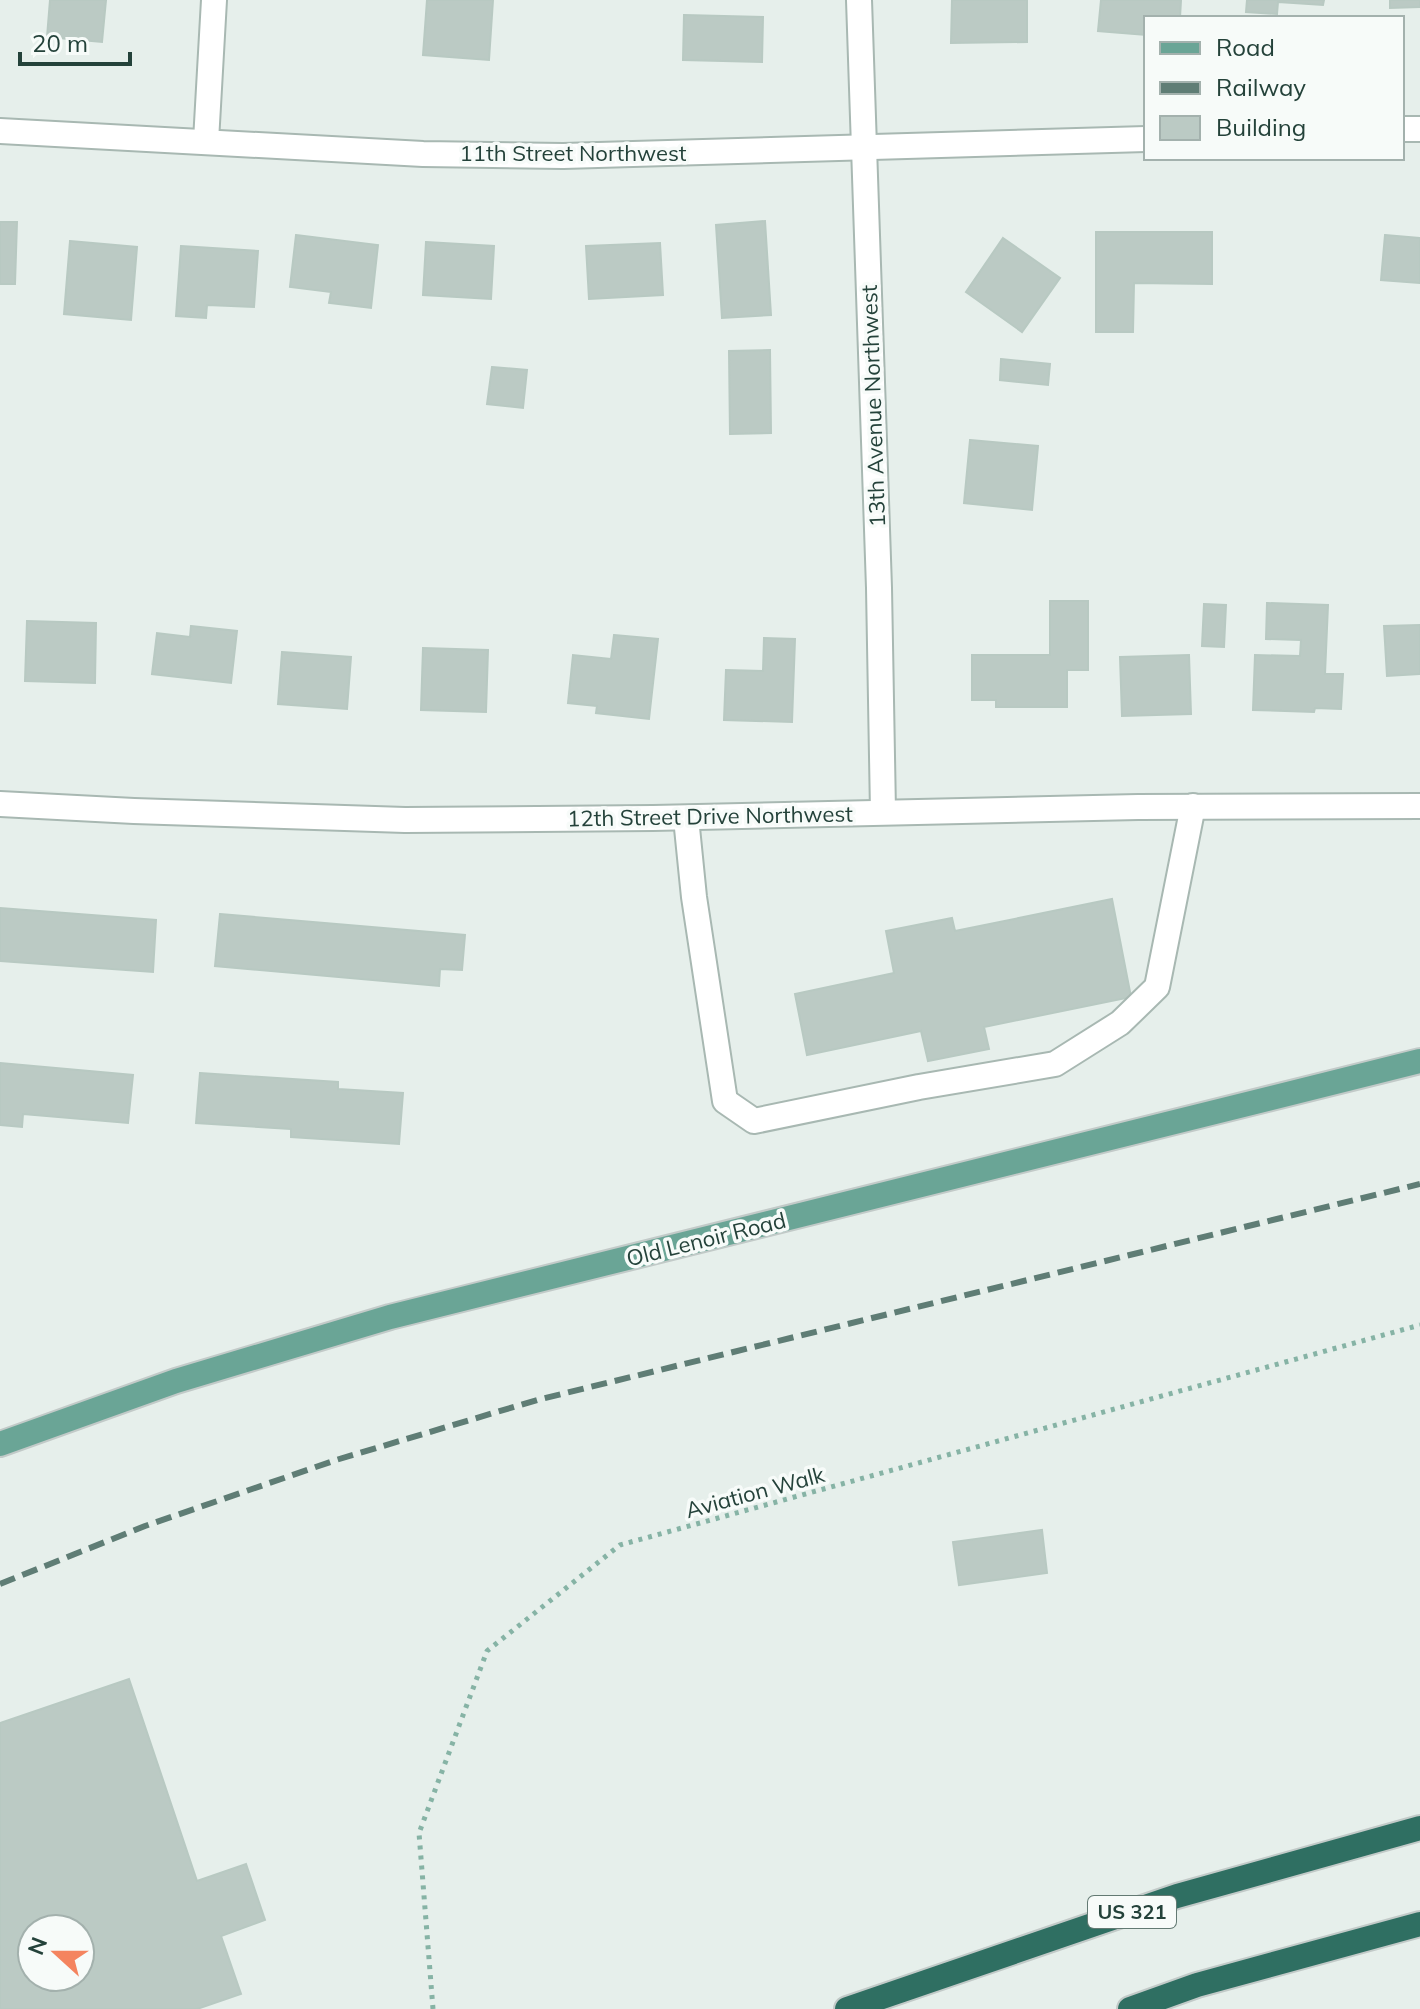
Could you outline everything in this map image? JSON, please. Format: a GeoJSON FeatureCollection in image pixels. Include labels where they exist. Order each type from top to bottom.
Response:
{"type":"FeatureCollection","features":[{"type":"Feature","properties":{"kind":"highway","name":"US 321"},"geometry":{"type":"LineString","coordinates":[[847,2009],[1177,1896],[1420,1828]]}},
{"type":"Feature","properties":{"kind":"highway"},"geometry":{"type":"LineString","coordinates":[[1130,2009],[1197,1985],[1420,1924]]}},
{"type":"Feature","properties":{"kind":"main road","name":"Old Lenoir Road"},"geometry":{"type":"LineString","coordinates":[[0,1444],[176,1381],[390,1317],[1420,1061]]}},
{"type":"Feature","properties":{"kind":"street"},"geometry":{"type":"LineString","coordinates":[[206,141],[214,0]]}},
{"type":"Feature","properties":{"kind":"street","name":"13th Avenue Northwest"},"geometry":{"type":"LineString","coordinates":[[859,0],[862,117],[866,147],[883,812]]}},
{"type":"Feature","properties":{"kind":"street","name":"11th Street Northwest"},"geometry":{"type":"LineString","coordinates":[[0,131],[423,154],[563,156],[1144,139]]}},
{"type":"Feature","properties":{"kind":"street","name":"12th Street Drive Northwest"},"geometry":{"type":"LineString","coordinates":[[0,804],[405,820],[686,818],[1193,806],[1420,806]]}},
{"type":"Feature","properties":{"kind":"street"},"geometry":{"type":"LineString","coordinates":[[686,818],[694,897],[725,1101],[754,1121],[919,1087],[1055,1064],[1120,1023],[1157,987],[1193,806]]}},
{"type":"Feature","properties":{"kind":"path","name":"Aviation Walk"},"geometry":{"type":"LineString","coordinates":[[433,2009],[419,1833],[487,1651],[620,1545],[1420,1325]]}},
{"type":"Feature","properties":{"kind":"building"},"geometry":{"type":"Polygon","coordinates":[[[50,0],[106,0],[102,42],[47,37],[50,0]]]}},
{"type":"Feature","properties":{"kind":"building"},"geometry":{"type":"Polygon","coordinates":[[[427,0],[493,0],[489,60],[423,55],[427,0]]]}},
{"type":"Feature","properties":{"kind":"building"},"geometry":{"type":"Polygon","coordinates":[[[952,0],[1027,0],[1027,42],[951,43],[952,0]]]}},
{"type":"Feature","properties":{"kind":"building"},"geometry":{"type":"Polygon","coordinates":[[[1101,0],[1181,0],[1180,16],[1144,16],[1144,35],[1098,31],[1101,0]]]}},
{"type":"Feature","properties":{"kind":"building"},"geometry":{"type":"Polygon","coordinates":[[[1247,0],[1324,0],[1323,5],[1278,2],[1277,14],[1246,12],[1247,0]]]}},
{"type":"Feature","properties":{"kind":"building"},"geometry":{"type":"Polygon","coordinates":[[[1390,0],[1420,0],[1420,7],[1390,8],[1390,0]]]}},
{"type":"Feature","properties":{"kind":"building"},"geometry":{"type":"Polygon","coordinates":[[[684,15],[763,17],[762,62],[683,60],[684,15]]]}},
{"type":"Feature","properties":{"kind":"building"},"geometry":{"type":"Polygon","coordinates":[[[765,221],[771,315],[722,318],[716,225],[765,221]]]}},
{"type":"Feature","properties":{"kind":"building"},"geometry":{"type":"Polygon","coordinates":[[[0,222],[17,222],[15,284],[0,284],[0,222]]]}},
{"type":"Feature","properties":{"kind":"building"},"geometry":{"type":"Polygon","coordinates":[[[1096,232],[1212,232],[1212,284],[1134,283],[1133,332],[1096,332],[1096,232]]]}},
{"type":"Feature","properties":{"kind":"building"},"geometry":{"type":"Polygon","coordinates":[[[296,235],[378,245],[371,308],[329,303],[331,292],[290,287],[296,235]]]}},
{"type":"Feature","properties":{"kind":"building"},"geometry":{"type":"Polygon","coordinates":[[[1385,235],[1420,238],[1420,283],[1381,280],[1385,235]]]}},
{"type":"Feature","properties":{"kind":"building"},"geometry":{"type":"Polygon","coordinates":[[[1003,238],[1060,278],[1022,332],[966,292],[1003,238]]]}},
{"type":"Feature","properties":{"kind":"building"},"geometry":{"type":"Polygon","coordinates":[[[70,241],[137,247],[131,320],[64,314],[70,241]]]}},
{"type":"Feature","properties":{"kind":"building"},"geometry":{"type":"Polygon","coordinates":[[[426,242],[494,246],[491,299],[423,295],[426,242]]]}},
{"type":"Feature","properties":{"kind":"building"},"geometry":{"type":"Polygon","coordinates":[[[660,243],[663,295],[589,299],[586,246],[660,243]]]}},
{"type":"Feature","properties":{"kind":"building"},"geometry":{"type":"Polygon","coordinates":[[[181,246],[258,251],[254,307],[207,305],[206,318],[176,316],[181,246]]]}},
{"type":"Feature","properties":{"kind":"building"},"geometry":{"type":"Polygon","coordinates":[[[770,350],[771,433],[730,434],[729,351],[770,350]]]}},
{"type":"Feature","properties":{"kind":"building"},"geometry":{"type":"Polygon","coordinates":[[[1001,359],[1050,364],[1048,385],[1000,380],[1001,359]]]}},
{"type":"Feature","properties":{"kind":"building"},"geometry":{"type":"Polygon","coordinates":[[[492,367],[527,370],[523,408],[487,404],[492,367]]]}},
{"type":"Feature","properties":{"kind":"building"},"geometry":{"type":"Polygon","coordinates":[[[970,440],[1038,446],[1032,510],[964,503],[970,440]]]}},
{"type":"Feature","properties":{"kind":"building"},"geometry":{"type":"Polygon","coordinates":[[[1050,601],[1088,601],[1088,670],[1067,670],[1067,707],[996,707],[996,700],[972,700],[972,655],[1050,655],[1050,601]]]}},
{"type":"Feature","properties":{"kind":"building"},"geometry":{"type":"Polygon","coordinates":[[[1267,603],[1328,605],[1325,674],[1343,674],[1341,709],[1315,708],[1314,712],[1253,710],[1255,655],[1300,656],[1301,640],[1266,639],[1267,603]]]}},
{"type":"Feature","properties":{"kind":"building"},"geometry":{"type":"Polygon","coordinates":[[[1204,604],[1226,605],[1224,647],[1202,646],[1204,604]]]}},
{"type":"Feature","properties":{"kind":"building"},"geometry":{"type":"Polygon","coordinates":[[[27,621],[96,623],[95,683],[25,681],[27,621]]]}},
{"type":"Feature","properties":{"kind":"building"},"geometry":{"type":"Polygon","coordinates":[[[1420,625],[1420,674],[1387,676],[1384,626],[1420,625]]]}},
{"type":"Feature","properties":{"kind":"building"},"geometry":{"type":"Polygon","coordinates":[[[191,626],[237,631],[231,683],[152,674],[157,633],[190,637],[191,626]]]}},
{"type":"Feature","properties":{"kind":"building"},"geometry":{"type":"Polygon","coordinates":[[[614,635],[658,639],[649,719],[596,713],[597,706],[568,703],[573,655],[611,659],[614,635]]]}},
{"type":"Feature","properties":{"kind":"building"},"geometry":{"type":"Polygon","coordinates":[[[764,638],[795,639],[792,722],[724,720],[726,670],[763,671],[764,638]]]}},
{"type":"Feature","properties":{"kind":"building"},"geometry":{"type":"Polygon","coordinates":[[[423,648],[488,650],[486,712],[421,710],[423,648]]]}},
{"type":"Feature","properties":{"kind":"building"},"geometry":{"type":"Polygon","coordinates":[[[282,652],[351,657],[347,709],[278,704],[282,652]]]}},
{"type":"Feature","properties":{"kind":"building"},"geometry":{"type":"Polygon","coordinates":[[[1189,655],[1191,714],[1122,716],[1120,657],[1189,655]]]}},
{"type":"Feature","properties":{"kind":"building"},"geometry":{"type":"Polygon","coordinates":[[[1112,899],[1131,997],[984,1027],[989,1049],[928,1061],[921,1031],[807,1055],[795,994],[894,973],[886,931],[952,918],[955,931],[1112,899]]]}},
{"type":"Feature","properties":{"kind":"building"},"geometry":{"type":"Polygon","coordinates":[[[0,908],[156,920],[153,972],[0,961],[0,908]]]}},
{"type":"Feature","properties":{"kind":"building"},"geometry":{"type":"Polygon","coordinates":[[[220,914],[465,935],[462,970],[440,969],[439,986],[215,966],[220,914]]]}},
{"type":"Feature","properties":{"kind":"building"},"geometry":{"type":"Polygon","coordinates":[[[0,1063],[133,1075],[128,1123],[23,1114],[22,1127],[0,1125],[0,1063]]]}},
{"type":"Feature","properties":{"kind":"building"},"geometry":{"type":"Polygon","coordinates":[[[200,1073],[338,1082],[338,1089],[403,1093],[399,1144],[291,1137],[291,1129],[196,1123],[200,1073]]]}},
{"type":"Feature","properties":{"kind":"building"},"geometry":{"type":"Polygon","coordinates":[[[1042,1530],[1047,1573],[959,1585],[953,1542],[1042,1530]]]}},
{"type":"Feature","properties":{"kind":"building"},"geometry":{"type":"Polygon","coordinates":[[[129,1679],[197,1881],[246,1864],[265,1920],[221,1936],[241,1994],[197,2009],[0,2009],[0,1723],[129,1679]]]}},
{"type":"Feature","properties":{"kind":"railway"},"geometry":{"type":"LineString","coordinates":[[0,1584],[145,1526],[336,1460],[537,1400],[1420,1184]]}}]}
